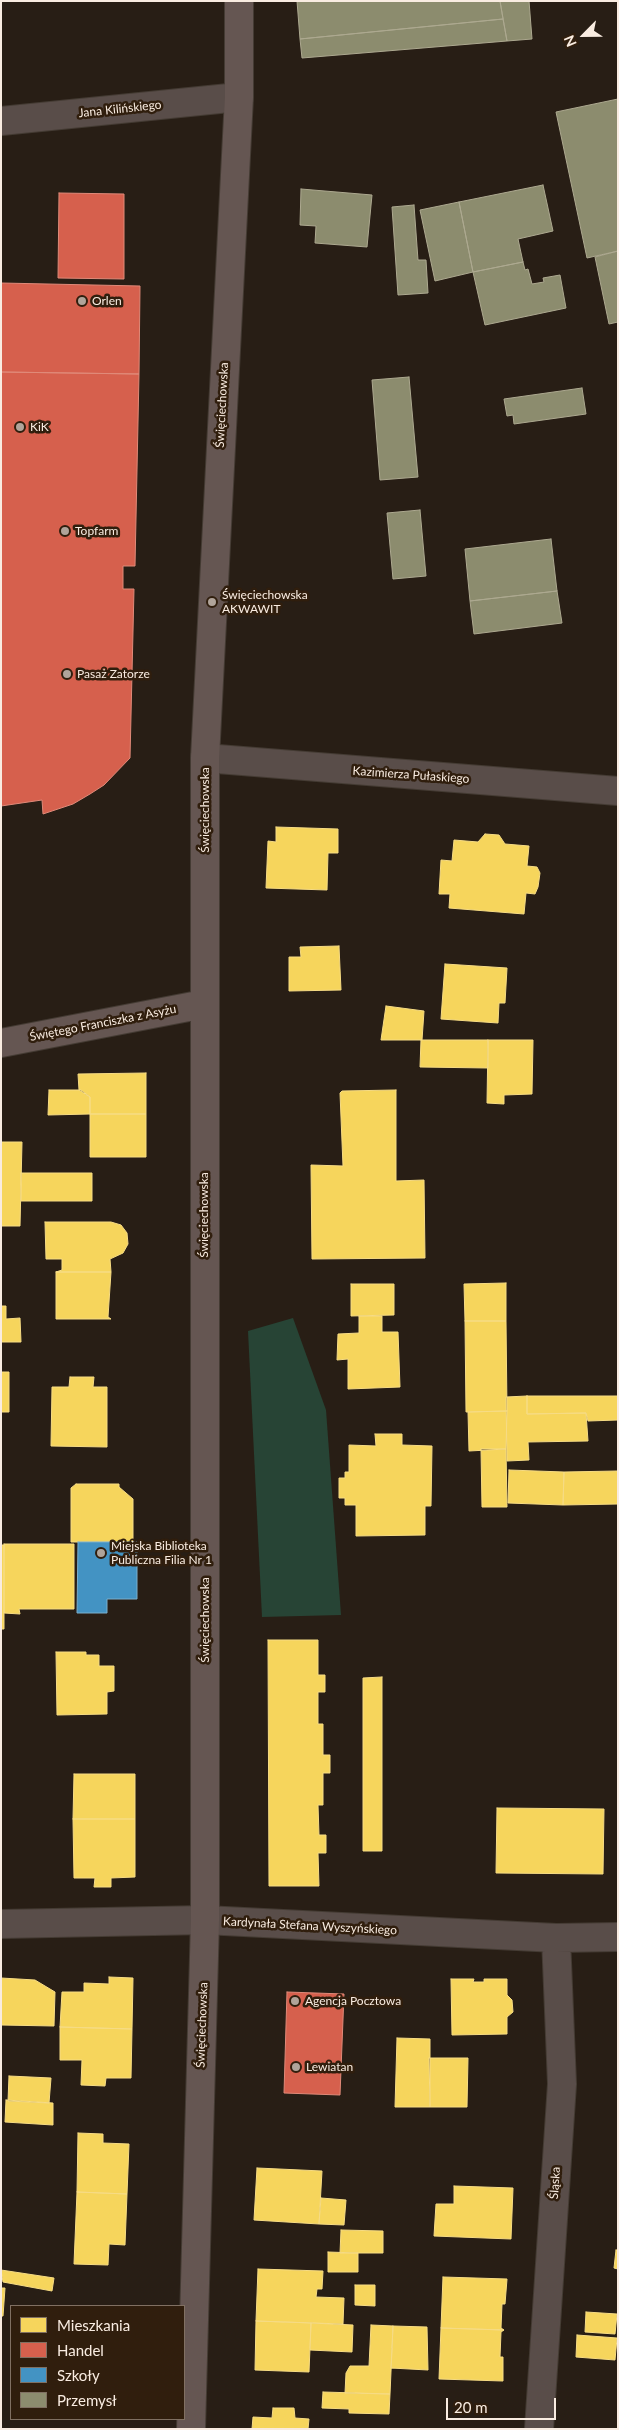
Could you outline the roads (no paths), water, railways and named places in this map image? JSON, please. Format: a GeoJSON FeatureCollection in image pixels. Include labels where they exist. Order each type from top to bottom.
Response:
{"type":"FeatureCollection","features":[{"type":"Feature","properties":{"kind":"street","name":"Święciechowska"},"geometry":{"type":"LineString","coordinates":[[191,2429],[205,1920],[205,758],[239,97],[238,1]]}},
{"type":"Feature","properties":{"kind":"street","name":"Jana Kilińskiego"},"geometry":{"type":"LineString","coordinates":[[1,121],[239,97]]}},
{"type":"Feature","properties":{"kind":"street","name":"Kazimierza Pułaskiego"},"geometry":{"type":"LineString","coordinates":[[205,758],[618,791]]}},
{"type":"Feature","properties":{"kind":"street","name":"Świętego Franciszka z Asyżu"},"geometry":{"type":"LineString","coordinates":[[1,1043],[204,1004]]}},
{"type":"Feature","properties":{"kind":"street","name":"Kardynała Stefana Wyszyńskiego"},"geometry":{"type":"LineString","coordinates":[[1,1924],[205,1920],[556,1938],[618,1937]]}},
{"type":"Feature","properties":{"kind":"street","name":"Śląska"},"geometry":{"type":"LineString","coordinates":[[539,2429],[562,2084],[556,1938]]}},
{"type":"Feature","properties":{"kind":"place","name":"Orlen"},"geometry":{"type":"Point","coordinates":[82,301]}},
{"type":"Feature","properties":{"kind":"place","name":"KiK"},"geometry":{"type":"Point","coordinates":[20,427]}},
{"type":"Feature","properties":{"kind":"place","name":"Topfarm"},"geometry":{"type":"Point","coordinates":[65,531]}},
{"type":"Feature","properties":{"kind":"place","name":"Święciechowska AKWAWIT"},"geometry":{"type":"Point","coordinates":[212,602]}},
{"type":"Feature","properties":{"kind":"place","name":"Pasaż Zatorze"},"geometry":{"type":"Point","coordinates":[67,674]}},
{"type":"Feature","properties":{"kind":"place","name":"Miejska Biblioteka Publiczna Filia Nr 1"},"geometry":{"type":"Point","coordinates":[101,1553]}},
{"type":"Feature","properties":{"kind":"place","name":"Agencja Pocztowa"},"geometry":{"type":"Point","coordinates":[295,2001]}},
{"type":"Feature","properties":{"kind":"place","name":"Lewiatan"},"geometry":{"type":"Point","coordinates":[296,2067]}}]}
